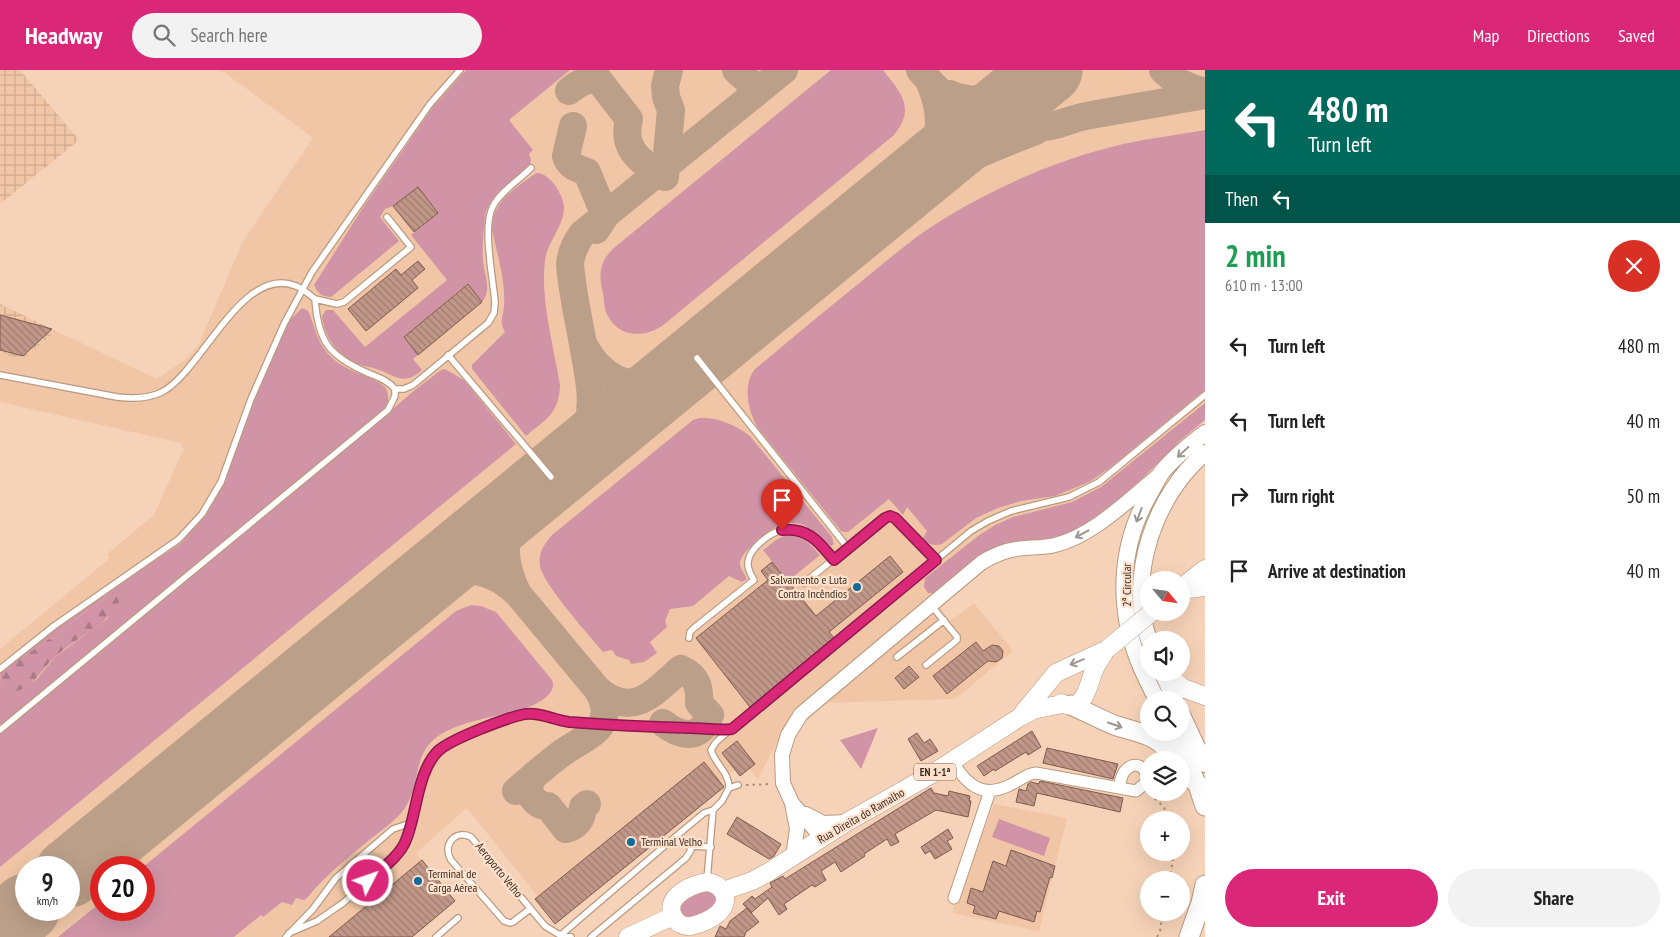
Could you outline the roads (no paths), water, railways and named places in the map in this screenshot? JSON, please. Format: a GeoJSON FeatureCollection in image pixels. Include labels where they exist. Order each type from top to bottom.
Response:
{"type":"FeatureCollection","features":[{"type":"Feature","properties":{"kind":"highway"},"geometry":{"type":"LineString","coordinates":[[1067,705],[1112,724],[1150,735],[1166,745],[1170,751]]}},
{"type":"Feature","properties":{"kind":"highway"},"geometry":{"type":"LineString","coordinates":[[1190,776],[1198,785],[1205,806]]}},
{"type":"Feature","properties":{"kind":"highway"},"geometry":{"type":"LineString","coordinates":[[1189,937],[1205,885]]}},
{"type":"Feature","properties":{"kind":"highway"},"geometry":{"type":"LineString","coordinates":[[1203,937],[1205,932]]}},
{"type":"Feature","properties":{"kind":"main road","name":"2ª Circular"},"geometry":{"type":"LineString","coordinates":[[1154,691],[1142,668],[1131,635],[1125,603],[1125,568],[1130,537],[1142,507],[1162,472],[1184,450],[1205,433]]}},
{"type":"Feature","properties":{"kind":"main road","name":"2ª Circular"},"geometry":{"type":"LineString","coordinates":[[1147,631],[1141,604],[1141,574],[1148,542],[1159,514],[1178,482],[1194,462],[1205,453]]}},
{"type":"Feature","properties":{"kind":"main road"},"geometry":{"type":"LineString","coordinates":[[1190,582],[1205,569]]}},
{"type":"Feature","properties":{"kind":"main road"},"geometry":{"type":"LineString","coordinates":[[1190,588],[1205,587]]}},
{"type":"Feature","properties":{"kind":"main road","name":"EN 1-1ª"},"geometry":{"type":"LineString","coordinates":[[1051,679],[1063,668],[1106,650],[1141,621]]}},
{"type":"Feature","properties":{"kind":"main road","name":"EN 1-1ª"},"geometry":{"type":"LineString","coordinates":[[1067,705],[1078,703],[1083,698],[1095,667],[1106,650]]}},
{"type":"Feature","properties":{"kind":"main road"},"geometry":{"type":"LineString","coordinates":[[1051,679],[1051,693],[1055,699],[1067,705]]}},
{"type":"Feature","properties":{"kind":"main road","name":"Rua Direita do Ramalho"},"geometry":{"type":"LineString","coordinates":[[1020,718],[1051,679]]}},
{"type":"Feature","properties":{"kind":"main road"},"geometry":{"type":"LineString","coordinates":[[1174,681],[1183,688],[1205,696]]}},
{"type":"Feature","properties":{"kind":"main road","name":"Rua Direita do Ramalho"},"geometry":{"type":"LineString","coordinates":[[723,891],[752,881],[847,822],[905,791],[1033,710],[1067,705]]}},
{"type":"Feature","properties":{"kind":"main road"},"geometry":{"type":"LineString","coordinates":[[1190,732],[1205,764]]}},
{"type":"Feature","properties":{"kind":"main road"},"geometry":{"type":"LineString","coordinates":[[1179,741],[1188,758],[1198,785]]}},
{"type":"Feature","properties":{"kind":"main road"},"geometry":{"type":"LineString","coordinates":[[707,882],[718,885],[723,891],[725,899],[722,908],[703,929],[680,924],[673,916],[672,906],[676,898],[692,886],[707,882]]}},
{"type":"Feature","properties":{"kind":"main road"},"geometry":{"type":"LineString","coordinates":[[628,937],[652,929],[673,916]]}},
{"type":"Feature","properties":{"kind":"street"},"geometry":{"type":"LineString","coordinates":[[793,857],[797,828],[792,803],[783,783],[782,755],[788,735],[801,714],[980,563],[996,554],[1015,549],[1055,545],[1077,537],[1095,526],[1162,472]]}},
{"type":"Feature","properties":{"kind":"street"},"geometry":{"type":"LineString","coordinates":[[952,761],[968,783],[979,789],[990,791],[1000,790],[1032,773],[1136,791],[1147,782],[1145,769],[1137,765],[1131,766],[1123,773],[1119,788]]}},
{"type":"Feature","properties":{"kind":"street"},"geometry":{"type":"LineString","coordinates":[[954,898],[990,791]]}},
{"type":"Feature","properties":{"kind":"street"},"geometry":{"type":"LineString","coordinates":[[792,803],[819,822],[830,824],[847,822]]}},
{"type":"Feature","properties":{"kind":"street"},"geometry":{"type":"LineString","coordinates":[[792,803],[822,838]]}},
{"type":"Feature","properties":{"kind":"lane"},"geometry":{"type":"LineString","coordinates":[[0,669],[54,626],[179,539],[202,514],[221,482],[264,369],[284,324],[312,272],[430,104],[460,70]]}},
{"type":"Feature","properties":{"kind":"lane"},"geometry":{"type":"LineString","coordinates":[[315,299],[319,329],[335,356],[350,366],[386,381],[395,389],[413,385],[448,354],[488,323],[494,313],[495,302],[488,230],[490,212],[499,198],[531,168]]}},
{"type":"Feature","properties":{"kind":"lane"},"geometry":{"type":"LineString","coordinates":[[0,376],[117,397],[154,396],[173,384],[242,301],[251,294],[272,284],[294,285],[315,299],[337,304],[344,302],[411,247],[387,217]]}},
{"type":"Feature","properties":{"kind":"lane"},"geometry":{"type":"LineString","coordinates":[[448,354],[551,477]]}},
{"type":"Feature","properties":{"kind":"lane"},"geometry":{"type":"LineString","coordinates":[[697,358],[848,548]]}},
{"type":"Feature","properties":{"kind":"lane"},"geometry":{"type":"LineString","coordinates":[[0,730],[388,410],[395,396],[395,389]]}},
{"type":"Feature","properties":{"kind":"lane"},"geometry":{"type":"LineString","coordinates":[[562,934],[704,813],[713,810],[722,801],[729,788],[728,779],[712,755],[711,750],[716,742],[971,531],[1011,511],[1069,497],[1099,482],[1205,395]]}},
{"type":"Feature","properties":{"kind":"lane"},"geometry":{"type":"LineString","coordinates":[[804,583],[890,516],[895,518],[936,560]]}},
{"type":"Feature","properties":{"kind":"lane"},"geometry":{"type":"LineString","coordinates":[[689,638],[690,632],[694,628],[754,580],[748,564],[749,556],[756,547],[774,533],[782,530],[802,531],[811,535],[834,560]]}},
{"type":"Feature","properties":{"kind":"lane"},"geometry":{"type":"LineString","coordinates":[[926,665],[957,640],[958,637],[931,605]]}},
{"type":"Feature","properties":{"kind":"lane"},"geometry":{"type":"LineString","coordinates":[[897,657],[944,620]]}},
{"type":"Feature","properties":{"kind":"lane"},"geometry":{"type":"LineString","coordinates":[[288,935],[317,921],[343,903],[393,859],[406,841],[426,769],[438,751],[479,729],[524,714],[535,714],[567,722],[668,728],[732,729]]}},
{"type":"Feature","properties":{"kind":"lane"},"geometry":{"type":"LineString","coordinates":[[729,788],[738,785]]}},
{"type":"Feature","properties":{"kind":"lane"},"geometry":{"type":"LineString","coordinates":[[707,882],[713,810]]}},
{"type":"Feature","properties":{"kind":"lane"},"geometry":{"type":"LineString","coordinates":[[288,935],[313,909],[336,878],[393,829],[411,823]]}},
{"type":"Feature","properties":{"kind":"lane","name":"Aeroporto Velho"},"geometry":{"type":"LineString","coordinates":[[530,909],[510,923],[504,921],[451,860],[447,851],[450,841],[457,835],[471,836],[530,909],[550,930],[571,937]]}},
{"type":"Feature","properties":{"kind":"lane"},"geometry":{"type":"LineString","coordinates":[[668,844],[684,842],[690,846],[710,847]]}},
{"type":"Feature","properties":{"kind":"lane"},"geometry":{"type":"LineString","coordinates":[[591,937],[686,858],[690,854],[690,846]]}},
{"type":"Feature","properties":{"kind":"lane"},"geometry":{"type":"LineString","coordinates":[[436,937],[458,918]]}},
{"type":"Feature","properties":{"kind":"place","name":"Salvamento e Luta Contra Incêndios"},"geometry":{"type":"Point","coordinates":[857,587]}},
{"type":"Feature","properties":{"kind":"place","name":"Terminal Velho"},"geometry":{"type":"Point","coordinates":[631,842]}},
{"type":"Feature","properties":{"kind":"place","name":"Terminal de Carga Aérea"},"geometry":{"type":"Point","coordinates":[418,881]}}]}
